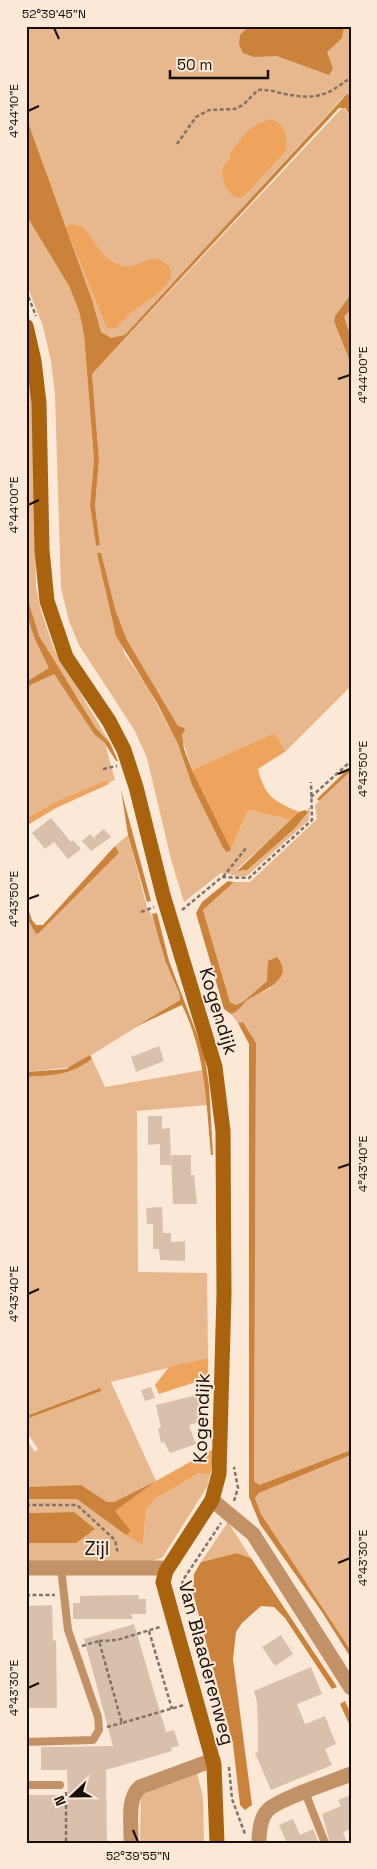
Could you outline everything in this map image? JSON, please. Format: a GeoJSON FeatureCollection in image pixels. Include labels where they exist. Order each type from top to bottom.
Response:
{"type":"FeatureCollection","features":[{"type":"Feature","properties":{"kind":"street","name":"Kogendijk"},"geometry":{"type":"LineString","coordinates":[[26,326],[34,361],[39,403],[42,550],[47,602],[66,657],[109,721],[124,750],[136,787],[168,912],[212,1052],[222,1118],[224,1294],[221,1448],[218,1482],[212,1500]]}},
{"type":"Feature","properties":{"kind":"street"},"geometry":{"type":"LineString","coordinates":[[212,1500],[229,1512],[253,1534],[351,1688]]}},
{"type":"Feature","properties":{"kind":"street","name":"Van Blaaderenweg"},"geometry":{"type":"LineString","coordinates":[[212,1500],[166,1571],[163,1582],[164,1592],[213,1760],[217,1798],[217,1843]]}},
{"type":"Feature","properties":{"kind":"street","name":"Zijl"},"geometry":{"type":"LineString","coordinates":[[26,1568],[161,1568],[166,1571]]}},
{"type":"Feature","properties":{"kind":"street","name":"Van Blaaderenweg"},"geometry":{"type":"LineString","coordinates":[[132,1843],[132,1800],[135,1792],[140,1787],[213,1760]]}},
{"type":"Feature","properties":{"kind":"street"},"geometry":{"type":"LineString","coordinates":[[259,1843],[262,1821],[268,1810],[351,1774]]}},
{"type":"Feature","properties":{"kind":"lane"},"geometry":{"type":"LineString","coordinates":[[26,1742],[93,1740],[98,1730],[98,1717],[68,1630],[61,1568]]}},
{"type":"Feature","properties":{"kind":"lane"},"geometry":{"type":"LineString","coordinates":[[26,1785],[60,1785]]}},
{"type":"Feature","properties":{"kind":"lane"},"geometry":{"type":"LineString","coordinates":[[306,1792],[325,1843]]}},
{"type":"Feature","properties":{"kind":"path"},"geometry":{"type":"LineString","coordinates":[[177,144],[196,117],[209,110],[235,109],[243,105],[258,90],[309,97],[321,96],[331,92],[351,77]]}},
{"type":"Feature","properties":{"kind":"path"},"geometry":{"type":"LineString","coordinates":[[311,797],[351,761]]}},
{"type":"Feature","properties":{"kind":"path"},"geometry":{"type":"LineString","coordinates":[[223,877],[249,878],[312,820],[311,782]]}},
{"type":"Feature","properties":{"kind":"path"},"geometry":{"type":"LineString","coordinates":[[168,912],[182,910],[223,877],[246,848]]}},
{"type":"Feature","properties":{"kind":"path"},"geometry":{"type":"LineString","coordinates":[[26,1505],[77,1505],[115,1540],[121,1568]]}},
{"type":"Feature","properties":{"kind":"path","name":"Van Blaaderenweg"},"geometry":{"type":"LineString","coordinates":[[183,1580],[229,1512]]}},
{"type":"Feature","properties":{"kind":"path"},"geometry":{"type":"LineString","coordinates":[[26,1595],[64,1595]]}},
{"type":"Feature","properties":{"kind":"path"},"geometry":{"type":"LineString","coordinates":[[74,1648],[99,1641],[117,1640],[160,1627],[158,1619]]}},
{"type":"Feature","properties":{"kind":"path"},"geometry":{"type":"LineString","coordinates":[[149,1630],[172,1709]]}},
{"type":"Feature","properties":{"kind":"path"},"geometry":{"type":"LineString","coordinates":[[99,1641],[122,1723]]}},
{"type":"Feature","properties":{"kind":"path"},"geometry":{"type":"LineString","coordinates":[[98,1730],[196,1701]]}},
{"type":"Feature","properties":{"kind":"path"},"geometry":{"type":"LineString","coordinates":[[60,1785],[66,1791],[66,1843]]}},
{"type":"Feature","properties":{"kind":"shaded area"},"geometry":{"type":"Polygon","coordinates":[[[26,26],[351,26],[351,108],[343,97],[103,361],[26,179],[26,26]]]}},
{"type":"Feature","properties":{"kind":"shaded area"},"geometry":{"type":"Polygon","coordinates":[[[249,26],[344,26],[342,38],[327,52],[333,69],[329,75],[277,56],[254,57],[243,53],[239,44],[240,35],[249,26]]]}},
{"type":"Feature","properties":{"kind":"shaded area"},"geometry":{"type":"Polygon","coordinates":[[[351,93],[351,117],[345,108],[339,108],[92,374],[99,459],[95,506],[100,545],[96,546],[90,505],[94,460],[84,335],[79,311],[69,286],[26,215],[26,117],[92,300],[101,332],[111,338],[125,335],[346,95],[351,93]]]}},
{"type":"Feature","properties":{"kind":"shaded area"},"geometry":{"type":"Polygon","coordinates":[[[343,107],[351,117],[351,294],[335,316],[334,321],[351,360],[351,686],[286,751],[274,733],[192,770],[178,726],[127,640],[115,609],[124,653],[147,686],[178,744],[192,785],[223,848],[230,851],[248,810],[292,820],[237,869],[247,870],[287,833],[310,807],[309,820],[248,875],[244,877],[221,873],[184,902],[172,863],[147,758],[135,731],[79,645],[69,621],[61,588],[55,395],[51,361],[43,326],[26,283],[26,215],[69,286],[79,311],[84,335],[94,460],[90,505],[96,546],[100,545],[95,506],[99,459],[92,374],[343,107]]]}},
{"type":"Feature","properties":{"kind":"shaded area"},"geometry":{"type":"Polygon","coordinates":[[[271,119],[280,124],[285,132],[285,152],[245,195],[240,198],[233,196],[222,178],[223,168],[230,159],[230,153],[251,128],[271,119]]]}},
{"type":"Feature","properties":{"kind":"shaded area"},"geometry":{"type":"Polygon","coordinates":[[[70,224],[83,227],[103,254],[113,262],[129,266],[146,260],[157,259],[166,264],[171,270],[171,277],[160,291],[132,312],[116,328],[107,328],[66,227],[70,224]]]}},
{"type":"Feature","properties":{"kind":"shaded area"},"geometry":{"type":"Polygon","coordinates":[[[351,294],[351,308],[344,317],[351,338],[351,364],[334,321],[335,316],[351,294]]]}},
{"type":"Feature","properties":{"kind":"shaded area"},"geometry":{"type":"Polygon","coordinates":[[[351,302],[351,345],[339,319],[351,302]]]}},
{"type":"Feature","properties":{"kind":"shaded area"},"geometry":{"type":"Polygon","coordinates":[[[26,357],[35,442],[36,587],[41,611],[54,649],[110,743],[96,728],[78,698],[52,672],[105,744],[115,780],[69,800],[26,824],[26,530],[29,498],[26,457],[26,357]]]}},
{"type":"Feature","properties":{"kind":"shaded area"},"geometry":{"type":"Polygon","coordinates":[[[26,457],[29,498],[26,530],[26,457]]]}},
{"type":"Feature","properties":{"kind":"shaded area"},"geometry":{"type":"Polygon","coordinates":[[[97,553],[101,553],[115,609],[127,640],[178,726],[184,728],[185,731],[182,734],[184,749],[192,770],[231,849],[230,851],[227,852],[223,848],[192,785],[178,744],[157,703],[116,636],[97,553]]]}},
{"type":"Feature","properties":{"kind":"shaded area"},"geometry":{"type":"Polygon","coordinates":[[[26,594],[39,636],[96,728],[110,743],[118,761],[116,761],[104,742],[95,735],[54,674],[26,687],[26,682],[49,668],[30,623],[26,605],[26,594]]]}},
{"type":"Feature","properties":{"kind":"shaded area"},"geometry":{"type":"Polygon","coordinates":[[[274,733],[286,751],[258,769],[267,792],[283,805],[299,812],[292,820],[248,810],[231,849],[192,770],[274,733]]]}},
{"type":"Feature","properties":{"kind":"shaded area"},"geometry":{"type":"Polygon","coordinates":[[[351,766],[351,771],[319,801],[317,799],[351,766]]]}},
{"type":"Feature","properties":{"kind":"shaded area"},"geometry":{"type":"Polygon","coordinates":[[[351,771],[351,1450],[259,1485],[254,1481],[256,1043],[243,1022],[238,1023],[231,1014],[247,1000],[271,988],[268,971],[267,981],[244,1001],[236,1005],[230,1002],[203,910],[234,882],[250,882],[317,819],[315,805],[351,771]]]}},
{"type":"Feature","properties":{"kind":"shaded area"},"geometry":{"type":"Polygon","coordinates":[[[107,780],[109,784],[56,808],[26,826],[26,819],[58,801],[107,780]]]}},
{"type":"Feature","properties":{"kind":"shaded area"},"geometry":{"type":"Polygon","coordinates":[[[121,790],[151,901],[147,902],[128,835],[121,790]]]}},
{"type":"Feature","properties":{"kind":"shaded area"},"geometry":{"type":"Polygon","coordinates":[[[305,810],[308,812],[294,829],[247,870],[237,871],[299,812],[305,810]]]}},
{"type":"Feature","properties":{"kind":"shaded area"},"geometry":{"type":"Polygon","coordinates":[[[128,835],[147,907],[153,919],[164,959],[180,1000],[72,1067],[26,1072],[26,915],[39,933],[119,853],[115,846],[128,835]]]}},
{"type":"Feature","properties":{"kind":"shaded area"},"geometry":{"type":"Polygon","coordinates":[[[115,846],[119,853],[36,934],[27,918],[26,903],[32,920],[36,925],[43,925],[115,846]]]}},
{"type":"Feature","properties":{"kind":"shaded area"},"geometry":{"type":"Polygon","coordinates":[[[228,881],[234,882],[203,910],[230,1002],[236,1005],[244,1001],[267,981],[268,961],[277,957],[282,965],[282,973],[274,985],[246,1001],[238,1010],[231,1014],[224,1009],[196,913],[202,902],[228,881]]]}},
{"type":"Feature","properties":{"kind":"shaded area"},"geometry":{"type":"Polygon","coordinates":[[[157,913],[169,961],[204,1053],[209,1085],[213,1155],[211,1155],[204,1078],[196,1042],[182,1005],[135,1027],[180,1000],[179,993],[165,961],[152,914],[157,913]]]}},
{"type":"Feature","properties":{"kind":"shaded area"},"geometry":{"type":"Polygon","coordinates":[[[243,1022],[256,1043],[254,1481],[259,1485],[351,1450],[351,1455],[259,1493],[255,1498],[261,1514],[351,1651],[351,1658],[322,1612],[260,1524],[249,1497],[249,1044],[238,1023],[243,1022]]]}},
{"type":"Feature","properties":{"kind":"shaded area"},"geometry":{"type":"Polygon","coordinates":[[[90,1055],[92,1059],[68,1072],[26,1077],[26,1072],[66,1069],[90,1055]]]}},
{"type":"Feature","properties":{"kind":"shaded area"},"geometry":{"type":"Polygon","coordinates":[[[92,1059],[105,1087],[203,1070],[207,1105],[137,1111],[138,1272],[207,1273],[208,1358],[111,1382],[156,1481],[114,1502],[107,1502],[81,1485],[26,1487],[26,1439],[35,1452],[38,1449],[26,1431],[26,1419],[99,1388],[26,1416],[26,1077],[68,1072],[92,1059]]]}},
{"type":"Feature","properties":{"kind":"shaded area"},"geometry":{"type":"Polygon","coordinates":[[[208,1358],[208,1378],[159,1394],[155,1385],[169,1367],[208,1358]]]}},
{"type":"Feature","properties":{"kind":"shaded area"},"geometry":{"type":"Polygon","coordinates":[[[100,1388],[101,1391],[26,1419],[26,1416],[100,1388]]]}},
{"type":"Feature","properties":{"kind":"shaded area"},"geometry":{"type":"Polygon","coordinates":[[[215,1448],[210,1475],[199,1473],[155,1499],[146,1509],[143,1545],[126,1535],[131,1531],[114,1511],[156,1481],[215,1448]]]}},
{"type":"Feature","properties":{"kind":"shaded area"},"geometry":{"type":"Polygon","coordinates":[[[351,1455],[351,1651],[261,1514],[255,1498],[259,1493],[351,1455]]]}},
{"type":"Feature","properties":{"kind":"shaded area"},"geometry":{"type":"Polygon","coordinates":[[[199,1473],[210,1475],[207,1487],[162,1558],[148,1562],[26,1564],[26,1543],[76,1543],[74,1512],[26,1513],[26,1499],[77,1499],[143,1545],[146,1509],[155,1499],[199,1473]]]}},
{"type":"Feature","properties":{"kind":"shaded area"},"geometry":{"type":"Polygon","coordinates":[[[156,1481],[115,1511],[131,1531],[126,1535],[77,1499],[26,1499],[26,1487],[81,1485],[107,1502],[114,1502],[156,1481]]]}},
{"type":"Feature","properties":{"kind":"shaded area"},"geometry":{"type":"Polygon","coordinates":[[[74,1512],[95,1529],[76,1543],[26,1543],[26,1513],[74,1512]]]}},
{"type":"Feature","properties":{"kind":"shaded area"},"geometry":{"type":"Polygon","coordinates":[[[228,1522],[251,1558],[237,1553],[201,1562],[228,1522]]]}},
{"type":"Feature","properties":{"kind":"shaded area"},"geometry":{"type":"Polygon","coordinates":[[[237,1553],[251,1558],[337,1687],[332,1689],[285,1618],[274,1607],[261,1606],[242,1623],[236,1632],[233,1659],[252,1805],[245,1810],[240,1805],[233,1744],[193,1593],[194,1574],[201,1562],[237,1553]]]}},
{"type":"Feature","properties":{"kind":"shaded area"},"geometry":{"type":"Polygon","coordinates":[[[345,1701],[351,1714],[351,1728],[340,1704],[345,1701]]]}},
{"type":"Feature","properties":{"kind":"shaded area"},"geometry":{"type":"Polygon","coordinates":[[[197,1773],[203,1797],[204,1843],[140,1843],[141,1793],[197,1773]]]}},
{"type":"Feature","properties":{"kind":"building"},"geometry":{"type":"Polygon","coordinates":[[[51,818],[71,842],[73,840],[81,849],[68,859],[54,842],[45,849],[32,833],[51,818]]]}},
{"type":"Feature","properties":{"kind":"building"},"geometry":{"type":"Polygon","coordinates":[[[104,829],[111,837],[91,851],[82,841],[90,834],[97,842],[94,837],[104,829]]]}},
{"type":"Feature","properties":{"kind":"building"},"geometry":{"type":"Polygon","coordinates":[[[159,1046],[164,1061],[136,1072],[131,1057],[159,1046]]]}},
{"type":"Feature","properties":{"kind":"building"},"geometry":{"type":"Polygon","coordinates":[[[148,1116],[162,1116],[162,1129],[170,1128],[171,1165],[160,1165],[160,1144],[148,1145],[148,1116]]]}},
{"type":"Feature","properties":{"kind":"building"},"geometry":{"type":"Polygon","coordinates":[[[171,1155],[191,1155],[191,1175],[194,1175],[197,1204],[173,1204],[171,1155]]]}},
{"type":"Feature","properties":{"kind":"building"},"geometry":{"type":"Polygon","coordinates":[[[162,1207],[163,1233],[171,1233],[171,1242],[185,1241],[185,1261],[160,1260],[159,1249],[153,1249],[153,1224],[147,1224],[146,1208],[162,1207]]]}},
{"type":"Feature","properties":{"kind":"building"},"geometry":{"type":"Polygon","coordinates":[[[151,1387],[155,1398],[145,1401],[141,1390],[151,1387]]]}},
{"type":"Feature","properties":{"kind":"building"},"geometry":{"type":"Polygon","coordinates":[[[197,1395],[204,1421],[189,1425],[196,1444],[170,1453],[164,1442],[161,1443],[158,1428],[161,1428],[156,1405],[197,1395]]]}},
{"type":"Feature","properties":{"kind":"building"},"geometry":{"type":"Polygon","coordinates":[[[138,1595],[139,1599],[146,1599],[146,1614],[131,1614],[133,1619],[73,1619],[73,1603],[80,1603],[80,1596],[138,1595]]]}},
{"type":"Feature","properties":{"kind":"building"},"geometry":{"type":"Polygon","coordinates":[[[52,1605],[53,1641],[56,1640],[57,1708],[26,1708],[26,1606],[52,1605]]]}},
{"type":"Feature","properties":{"kind":"building"},"geometry":{"type":"Polygon","coordinates":[[[134,1624],[166,1732],[174,1730],[179,1746],[171,1748],[172,1751],[106,1770],[107,1843],[26,1843],[26,1829],[29,1829],[26,1795],[68,1795],[67,1770],[41,1770],[41,1747],[113,1746],[84,1639],[134,1624]]]}},
{"type":"Feature","properties":{"kind":"building"},"geometry":{"type":"Polygon","coordinates":[[[281,1635],[293,1654],[275,1666],[262,1647],[281,1635]]]}},
{"type":"Feature","properties":{"kind":"building"},"geometry":{"type":"Polygon","coordinates":[[[311,1667],[322,1694],[297,1704],[305,1724],[325,1716],[336,1744],[325,1749],[332,1765],[271,1790],[255,1753],[258,1752],[258,1729],[257,1702],[254,1691],[311,1667]]]}},
{"type":"Feature","properties":{"kind":"building"},"geometry":{"type":"Polygon","coordinates":[[[351,1795],[351,1829],[343,1832],[347,1843],[330,1843],[322,1814],[341,1806],[338,1800],[351,1795]]]}},
{"type":"Feature","properties":{"kind":"building"},"geometry":{"type":"Polygon","coordinates":[[[293,1819],[300,1835],[313,1829],[319,1843],[283,1843],[286,1841],[279,1825],[293,1819]]]}}]}
